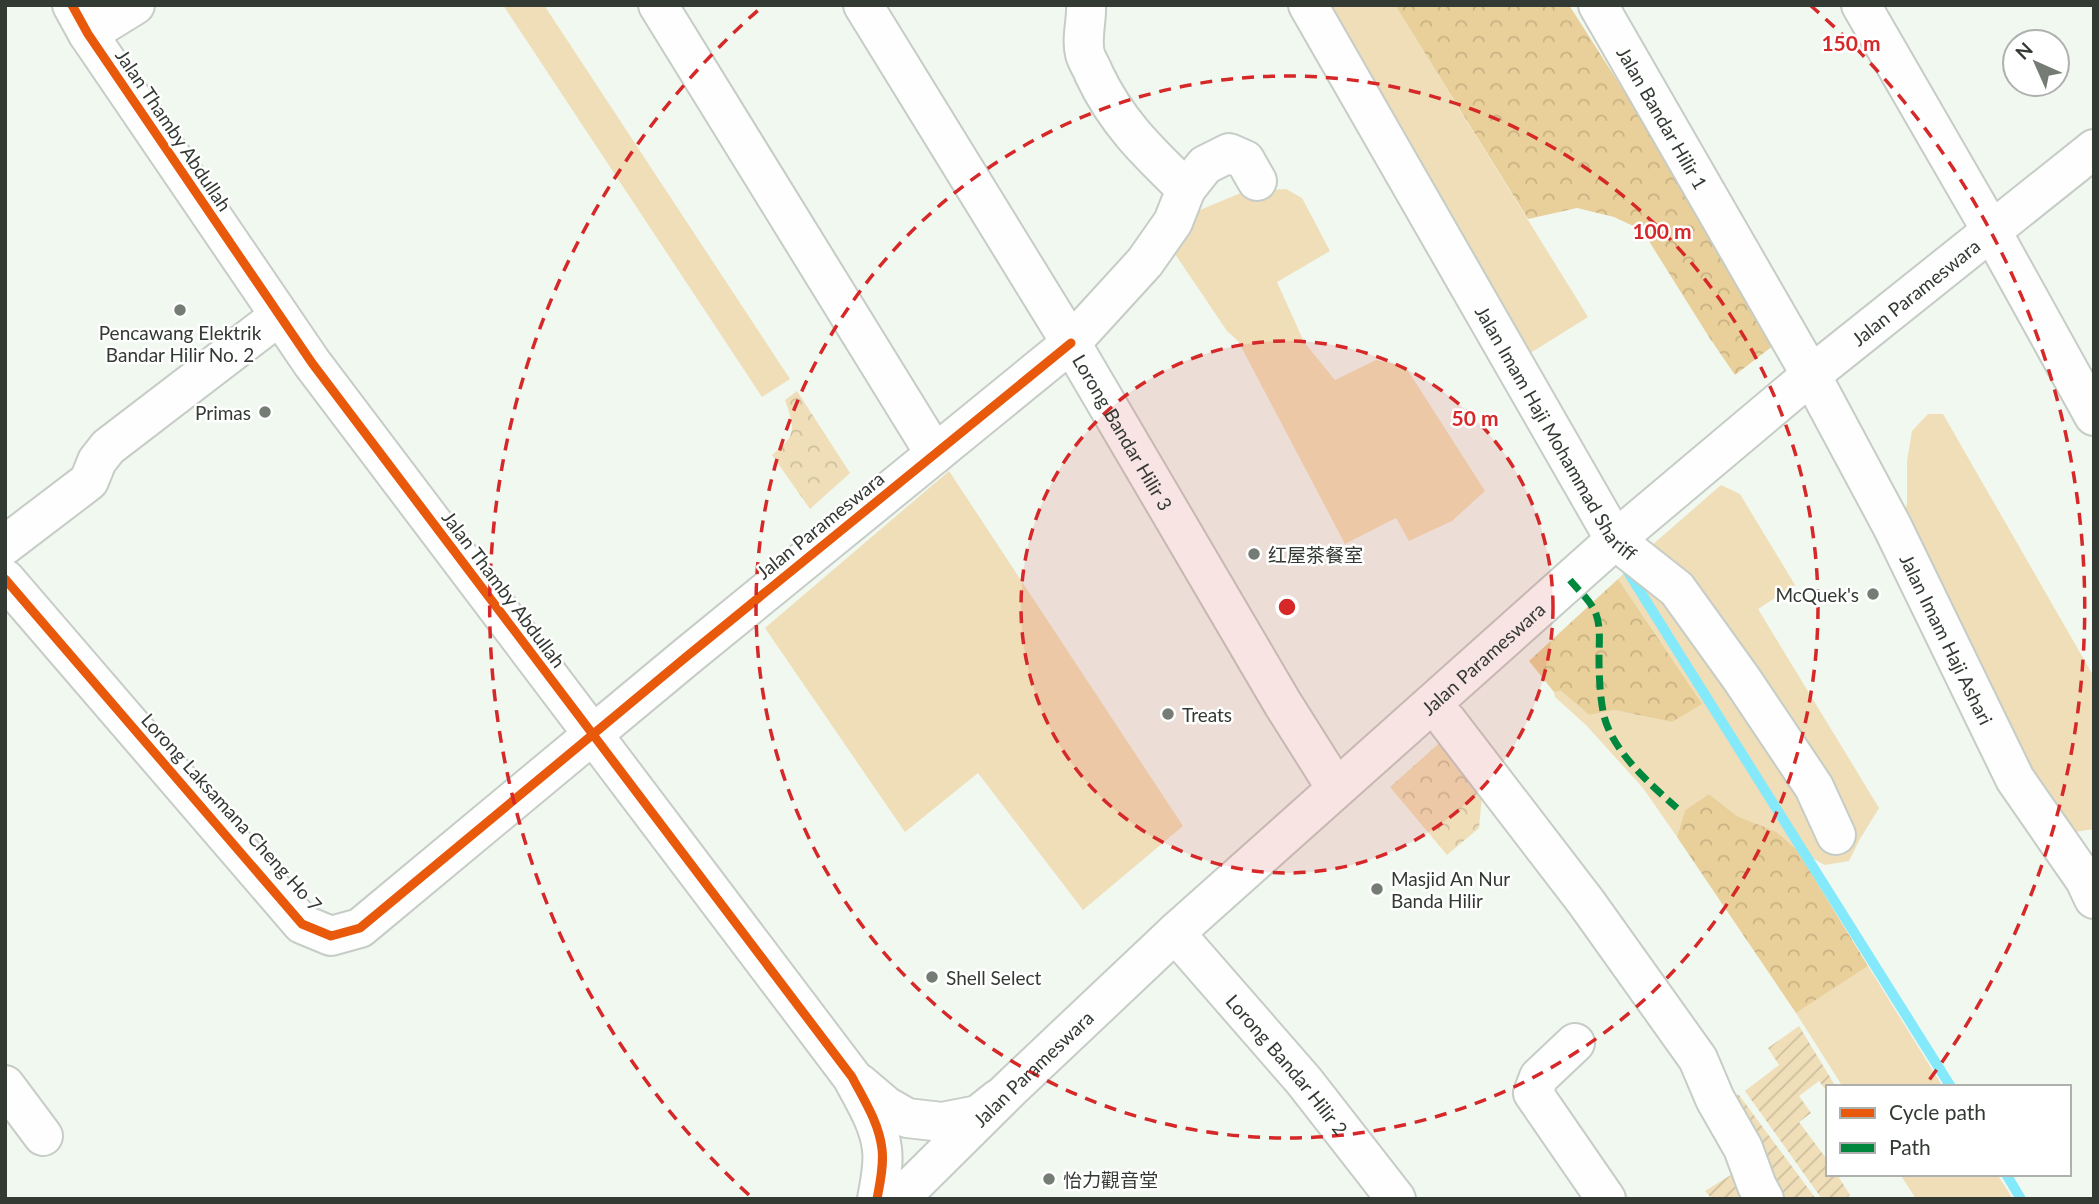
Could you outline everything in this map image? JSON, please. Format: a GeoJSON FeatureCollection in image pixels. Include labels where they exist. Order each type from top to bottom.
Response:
{"type":"FeatureCollection","features":[{"type":"Feature","properties":{"kind":"street"},"geometry":{"type":"LineString","coordinates":[[80,20],[135,5]]}},
{"type":"Feature","properties":{"kind":"street"},"geometry":{"type":"LineString","coordinates":[[658,5],[935,454]]}},
{"type":"Feature","properties":{"kind":"street","name":"Lorong Bandar Hilir 3"},"geometry":{"type":"LineString","coordinates":[[863,5],[1071,343],[1283,704],[1336,788]]}},
{"type":"Feature","properties":{"kind":"street"},"geometry":{"type":"LineString","coordinates":[[1086,5],[1085,54],[1104,94],[1141,145],[1186,189]]}},
{"type":"Feature","properties":{"kind":"street","name":"Jalan Imam Haji Mohammad Shariff"},"geometry":{"type":"LineString","coordinates":[[1308,5],[1615,540],[1677,589],[1814,787],[1836,835]]}},
{"type":"Feature","properties":{"kind":"street","name":"Jalan Bandar Hilir 1"},"geometry":{"type":"LineString","coordinates":[[1598,5],[1811,375]]}},
{"type":"Feature","properties":{"kind":"street"},"geometry":{"type":"LineString","coordinates":[[1861,5],[1992,230],[2094,416]]}},
{"type":"Feature","properties":{"kind":"street","name":"Jalan Thamby Abdullah"},"geometry":{"type":"LineString","coordinates":[[80,20],[321,374],[852,1077],[875,1123],[882,1149],[877,1199]]}},
{"type":"Feature","properties":{"kind":"street","name":"Jalan Parameswara"},"geometry":{"type":"LineString","coordinates":[[899,1199],[1010,1089],[1175,933],[1615,540],[1811,375],[2094,149]]}},
{"type":"Feature","properties":{"kind":"street","name":"Jalan Parameswara"},"geometry":{"type":"LineString","coordinates":[[592,735],[1071,343],[1145,262],[1173,222],[1186,189],[1205,165],[1228,153],[1245,160],[1257,181]]}},
{"type":"Feature","properties":{"kind":"street"},"geometry":{"type":"LineString","coordinates":[[5,545],[89,481],[97,461],[108,447],[279,316]]}},
{"type":"Feature","properties":{"kind":"street","name":"Jalan Imam Haji Ashari"},"geometry":{"type":"LineString","coordinates":[[1811,375],[1892,526],[2015,779],[2079,846],[2085,880],[2094,899]]}},
{"type":"Feature","properties":{"kind":"street","name":"Lorong Laksamana Cheng Ho 7"},"geometry":{"type":"LineString","coordinates":[[5,579],[302,924],[331,936],[360,929],[592,735]]}},
{"type":"Feature","properties":{"kind":"street"},"geometry":{"type":"LineString","coordinates":[[1447,721],[1586,902],[1698,1059],[1715,1098],[1743,1148],[1764,1199]]}},
{"type":"Feature","properties":{"kind":"street","name":"Lorong Bandar Hilir 2"},"geometry":{"type":"LineString","coordinates":[[1175,933],[1304,1081],[1396,1199]]}},
{"type":"Feature","properties":{"kind":"street"},"geometry":{"type":"LineString","coordinates":[[1575,1043],[1539,1077],[1533,1093],[1606,1199]]}},
{"type":"Feature","properties":{"kind":"street","name":"Jalan Thamby Abdullah"},"geometry":{"type":"LineString","coordinates":[[852,1077],[886,1106],[907,1118],[942,1122],[978,1115],[1010,1089]]}},
{"type":"Feature","properties":{"kind":"street"},"geometry":{"type":"LineString","coordinates":[[5,1085],[43,1136]]}},
{"type":"Feature","properties":{"kind":"green space"},"geometry":{"type":"Polygon","coordinates":[[[503,5],[544,5],[790,379],[762,397],[503,5]]]}},
{"type":"Feature","properties":{"kind":"green space"},"geometry":{"type":"Polygon","coordinates":[[[1316,5],[1395,5],[1588,317],[1519,360],[1316,5]]]}},
{"type":"Feature","properties":{"kind":"green space"},"geometry":{"type":"Polygon","coordinates":[[[1395,5],[1569,5],[1782,339],[1735,375],[1642,230],[1614,217],[1577,208],[1528,219],[1395,5]]]}},
{"type":"Feature","properties":{"kind":"green space"},"geometry":{"type":"Polygon","coordinates":[[[1286,189],[1302,198],[1330,251],[1277,282],[1304,342],[1335,380],[1376,360],[1405,366],[1485,491],[1452,521],[1409,541],[1396,518],[1345,544],[1238,341],[1227,331],[1171,248],[1200,210],[1243,192],[1286,189]]]}},
{"type":"Feature","properties":{"kind":"green space"},"geometry":{"type":"Polygon","coordinates":[[[797,391],[850,473],[810,509],[772,455],[786,442],[792,431],[785,400],[797,391]]]}},
{"type":"Feature","properties":{"kind":"green space"},"geometry":{"type":"Polygon","coordinates":[[[1928,414],[1943,414],[2094,677],[2094,829],[2068,833],[2053,821],[1903,521],[1907,503],[1907,461],[1912,431],[1928,414]]]}},
{"type":"Feature","properties":{"kind":"green space"},"geometry":{"type":"Polygon","coordinates":[[[949,471],[1183,826],[1083,910],[978,773],[905,832],[765,628],[949,471]]]}},
{"type":"Feature","properties":{"kind":"green space"},"geometry":{"type":"Polygon","coordinates":[[[1721,485],[1740,494],[1795,585],[1758,609],[1879,808],[1849,861],[1825,865],[1797,850],[1777,832],[1737,816],[1709,794],[1685,810],[1677,837],[1643,788],[1586,725],[1555,697],[1554,692],[1561,691],[1589,715],[1614,710],[1672,722],[1701,704],[1618,579],[1651,546],[1721,485]]]}},
{"type":"Feature","properties":{"kind":"green space"},"geometry":{"type":"Polygon","coordinates":[[[1618,579],[1702,704],[1672,722],[1614,710],[1589,715],[1561,691],[1554,692],[1529,661],[1618,579]]]}},
{"type":"Feature","properties":{"kind":"green space"},"geometry":{"type":"Polygon","coordinates":[[[1444,739],[1482,796],[1479,828],[1447,855],[1390,787],[1444,739]]]}},
{"type":"Feature","properties":{"kind":"green space"},"geometry":{"type":"Polygon","coordinates":[[[1709,794],[1737,816],[1777,832],[1797,850],[1868,966],[1796,1013],[1677,837],[1685,810],[1709,794]]]}},
{"type":"Feature","properties":{"kind":"green space"},"geometry":{"type":"Polygon","coordinates":[[[1868,966],[1942,1085],[1842,1085],[1796,1013],[1868,966]]]}},
{"type":"Feature","properties":{"kind":"green space"},"geometry":{"type":"Polygon","coordinates":[[[1799,1026],[1835,1085],[1826,1085],[1826,1090],[1819,1081],[1799,1096],[1811,1113],[1799,1122],[1826,1158],[1826,1176],[1838,1176],[1850,1195],[1846,1199],[1822,1199],[1745,1091],[1779,1065],[1768,1048],[1799,1026]]]}},
{"type":"Feature","properties":{"kind":"green space"},"geometry":{"type":"Polygon","coordinates":[[[1729,1093],[1739,1095],[1816,1199],[1772,1199],[1729,1093]]]}},
{"type":"Feature","properties":{"kind":"green space"},"geometry":{"type":"Polygon","coordinates":[[[1744,1167],[1754,1199],[1712,1199],[1705,1191],[1744,1167]]]}},
{"type":"Feature","properties":{"kind":"green space"},"geometry":{"type":"Polygon","coordinates":[[[1901,1176],[1998,1176],[2013,1199],[1916,1199],[1901,1176]]]}},
{"type":"Feature","properties":{"kind":"waterway"},"geometry":{"type":"LineString","coordinates":[[1628,572],[1950,1085]]}},
{"type":"Feature","properties":{"kind":"waterway"},"geometry":{"type":"LineString","coordinates":[[2007,1176],[2021,1199]]}},
{"type":"Feature","properties":{"kind":"marked path"},"geometry":{"type":"LineString","coordinates":[[1570,580],[1591,605],[1598,619],[1601,694],[1609,729],[1634,767],[1677,808]]}},
{"type":"Feature","properties":{"kind":"cycle path"},"geometry":{"type":"LineString","coordinates":[[72,5],[88,34],[312,363],[852,1077],[880,1139],[882,1161],[877,1199]]}},
{"type":"Feature","properties":{"kind":"cycle path"},"geometry":{"type":"LineString","coordinates":[[5,579],[302,924],[331,936],[360,928],[686,657],[1071,343]]}},
{"type":"Feature","properties":{"kind":"place","name":"Pencawang Elektrik Bandar Hilir No. 2"},"geometry":{"type":"Point","coordinates":[180,310]}},
{"type":"Feature","properties":{"kind":"place","name":"Primas"},"geometry":{"type":"Point","coordinates":[265,412]}},
{"type":"Feature","properties":{"kind":"place","name":"红屋茶餐室"},"geometry":{"type":"Point","coordinates":[1254,554]}},
{"type":"Feature","properties":{"kind":"place","name":"McQuek's"},"geometry":{"type":"Point","coordinates":[1873,594]}},
{"type":"Feature","properties":{"kind":"place","name":"Treats"},"geometry":{"type":"Point","coordinates":[1168,714]}},
{"type":"Feature","properties":{"kind":"place","name":"Masjid An Nur Banda Hilir"},"geometry":{"type":"Point","coordinates":[1377,889]}},
{"type":"Feature","properties":{"kind":"place","name":"Shell Select"},"geometry":{"type":"Point","coordinates":[932,977]}},
{"type":"Feature","properties":{"kind":"place","name":"怡力觀音堂"},"geometry":{"type":"Point","coordinates":[1049,1179]}}]}
